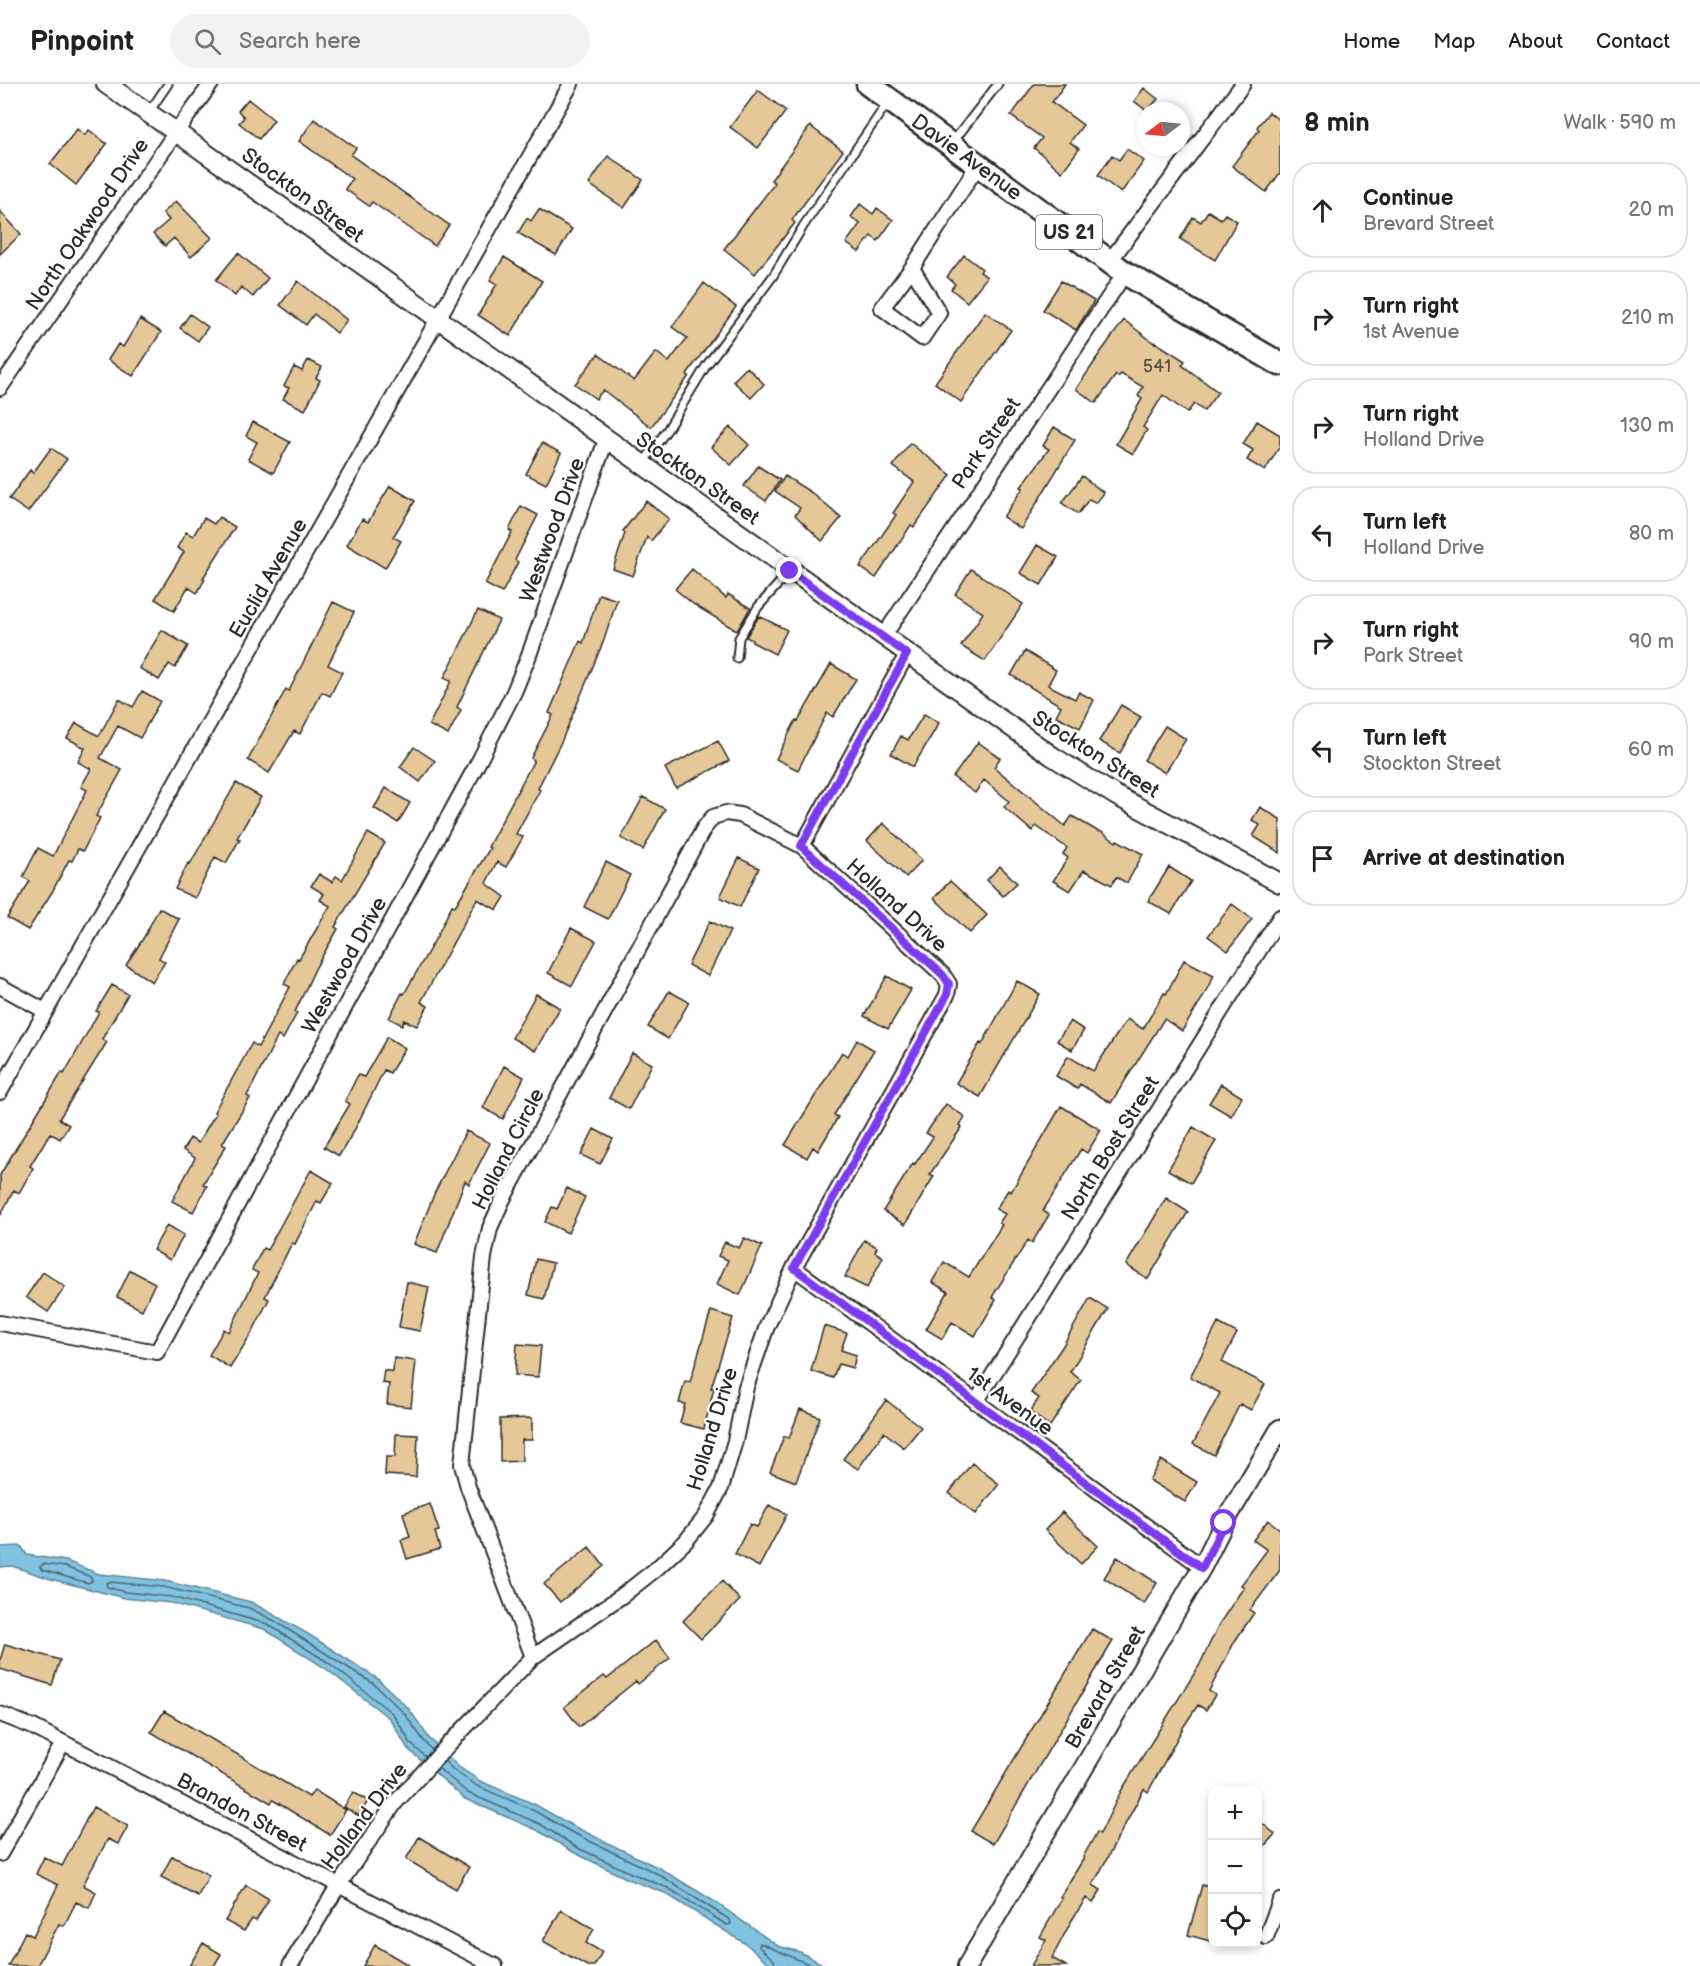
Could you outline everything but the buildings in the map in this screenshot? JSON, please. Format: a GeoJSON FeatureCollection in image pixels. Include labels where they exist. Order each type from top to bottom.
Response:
{"type":"FeatureCollection","features":[{"type":"Feature","properties":{"kind":"main road","name":"Davie Avenue"},"geometry":{"type":"LineString","coordinates":[[868,84],[1117,268],[1280,364]]}},
{"type":"Feature","properties":{"kind":"street","name":"North Oakwood Drive"},"geometry":{"type":"LineString","coordinates":[[0,388],[211,84]]}},
{"type":"Feature","properties":{"kind":"street","name":"Euclid Avenue"},"geometry":{"type":"LineString","coordinates":[[0,1092],[571,84]]}},
{"type":"Feature","properties":{"kind":"street","name":"Park Street"},"geometry":{"type":"LineString","coordinates":[[883,637],[1117,268],[1243,84]]}},
{"type":"Feature","properties":{"kind":"street","name":"Stockton Street"},"geometry":{"type":"LineString","coordinates":[[116,87],[147,113],[1083,777],[1280,883]]}},
{"type":"Feature","properties":{"kind":"street"},"geometry":{"type":"LineString","coordinates":[[912,268],[939,314],[922,338],[882,308],[912,268],[978,165]]}},
{"type":"Feature","properties":{"kind":"street","name":"Westwood Drive"},"geometry":{"type":"LineString","coordinates":[[0,1323],[157,1352],[474,770],[514,692],[606,440]]}},
{"type":"Feature","properties":{"kind":"street"},"geometry":{"type":"LineString","coordinates":[[801,846],[907,654]]}},
{"type":"Feature","properties":{"kind":"street","name":"Holland Circle"},"geometry":{"type":"LineString","coordinates":[[533,1657],[468,1487],[462,1465],[484,1257],[490,1228],[502,1201],[704,828],[713,817],[726,813],[740,815],[801,846]]}},
{"type":"Feature","properties":{"kind":"street","name":"Holland Drive"},"geometry":{"type":"LineString","coordinates":[[290,1966],[338,1886],[395,1803],[449,1744],[533,1657],[623,1595],[656,1569],[686,1541],[706,1516],[721,1488],[735,1441],[746,1387],[763,1336],[794,1268],[947,995],[949,984],[943,975],[801,846]]}},
{"type":"Feature","properties":{"kind":"street","name":"North Bost Street"},"geometry":{"type":"LineString","coordinates":[[976,1402],[1280,917]]}},
{"type":"Feature","properties":{"kind":"street"},"geometry":{"type":"LineString","coordinates":[[0,986],[45,1011]]}},
{"type":"Feature","properties":{"kind":"street","name":"1st Avenue"},"geometry":{"type":"LineString","coordinates":[[794,1268],[1202,1568]]}},
{"type":"Feature","properties":{"kind":"street","name":"Brevard Street"},"geometry":{"type":"LineString","coordinates":[[967,1966],[1202,1568],[1224,1523],[1280,1429]]}},
{"type":"Feature","properties":{"kind":"street","name":"Brandon Street"},"geometry":{"type":"LineString","coordinates":[[0,1714],[33,1727],[495,1966]]}},
{"type":"Feature","properties":{"kind":"street"},"geometry":{"type":"LineString","coordinates":[[0,1854],[63,1743]]}},
{"type":"Feature","properties":{"kind":"street"},"geometry":{"type":"LineString","coordinates":[[1266,1937],[1280,1901]]}},
{"type":"Feature","properties":{"kind":"lane"},"geometry":{"type":"LineString","coordinates":[[147,113],[168,84]]}},
{"type":"Feature","properties":{"kind":"lane"},"geometry":{"type":"LineString","coordinates":[[951,145],[998,84]]}},
{"type":"Feature","properties":{"kind":"lane"},"geometry":{"type":"LineString","coordinates":[[642,465],[667,430],[706,366],[773,276],[804,225],[890,100]]}},
{"type":"Feature","properties":{"kind":"lane"},"geometry":{"type":"LineString","coordinates":[[737,658],[739,638],[758,607],[790,571]]}},
{"type":"Feature","properties":{"kind":"water"},"geometry":{"type":"Polygon","coordinates":[[[21,1546],[27,1555],[66,1561],[99,1574],[165,1581],[251,1602],[308,1634],[378,1679],[409,1709],[429,1738],[459,1767],[480,1781],[534,1804],[573,1826],[661,1869],[712,1900],[778,1946],[800,1952],[826,1966],[772,1966],[746,1944],[665,1893],[628,1879],[573,1852],[537,1830],[465,1799],[408,1749],[390,1719],[325,1668],[264,1629],[171,1603],[124,1598],[12,1566],[0,1567],[0,1547],[21,1546]]]}},
{"type":"Feature","properties":{"kind":"route"},"geometry":{"type":"LineString","coordinates":[[790,571],[907,654],[801,846],[943,975],[949,984],[947,995],[794,1268],[1202,1568],[1224,1523]]}}]}
